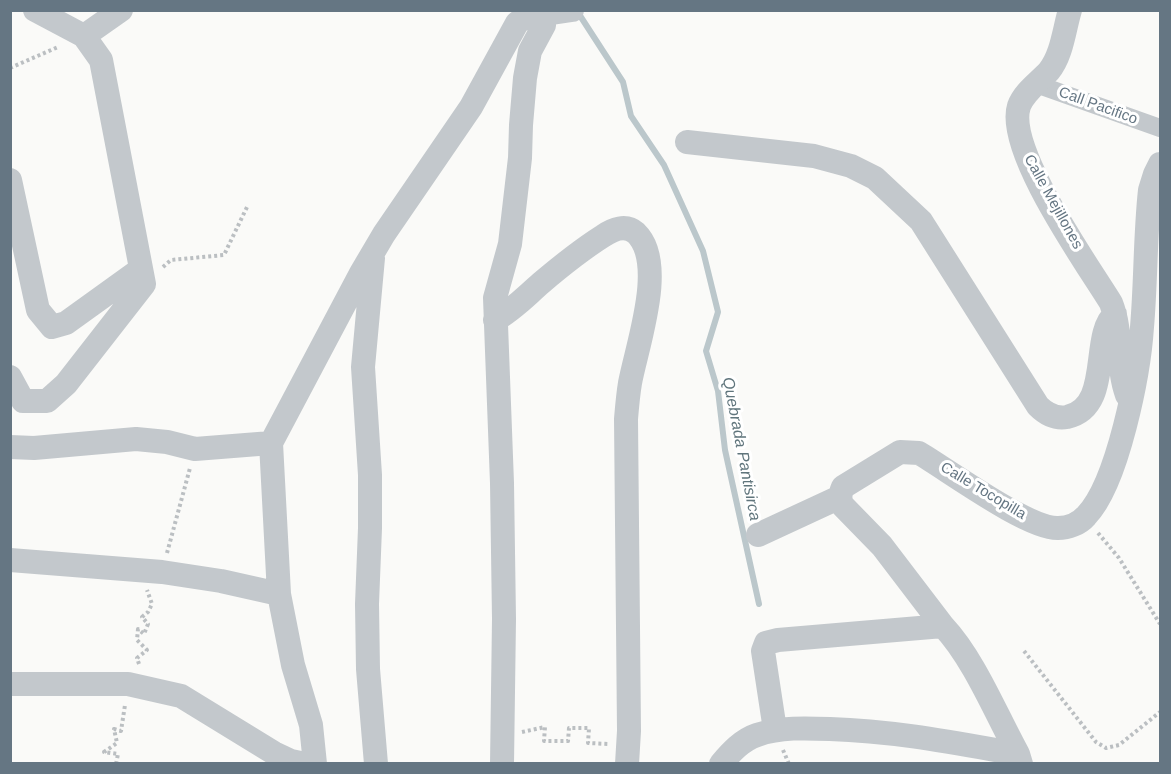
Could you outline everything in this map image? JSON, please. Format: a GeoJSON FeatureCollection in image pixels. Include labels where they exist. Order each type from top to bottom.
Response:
{"type":"FeatureCollection","features":[{"type":"Feature","properties":{"kind":"street"},"geometry":{"type":"LineString","coordinates":[[10,377],[23,401],[47,401],[66,384],[143,276],[101,60],[84,36],[35,10]]}},
{"type":"Feature","properties":{"kind":"street"},"geometry":{"type":"LineString","coordinates":[[84,36],[121,10]]}},
{"type":"Feature","properties":{"kind":"street","name":"Calle Mejillones"},"geometry":{"type":"LineString","coordinates":[[1070,10],[1056,59],[1022,100],[1019,107],[1018,128],[1022,146],[1048,200],[1111,303],[1118,323],[1121,377],[1127,395],[1131,398]]}},
{"type":"Feature","properties":{"kind":"street"},"geometry":{"type":"LineString","coordinates":[[10,684],[128,684],[181,696],[274,753],[291,761],[311,763],[311,726],[293,665],[279,594],[271,443],[361,273],[384,234],[471,107],[516,23],[525,17],[571,11]]}},
{"type":"Feature","properties":{"kind":"street"},"geometry":{"type":"LineString","coordinates":[[502,764],[504,619],[495,298],[511,234],[520,158],[525,78],[530,51],[544,26],[545,15]]}},
{"type":"Feature","properties":{"kind":"street","name":"Call Pacifico"},"geometry":{"type":"LineString","coordinates":[[1036,84],[1161,128]]}},
{"type":"Feature","properties":{"kind":"street"},"geometry":{"type":"LineString","coordinates":[[687,142],[814,156],[851,166],[874,178],[921,221],[1038,406],[1050,415],[1065,417],[1072,415],[1091,398],[1100,369],[1107,322],[1115,314]]}},
{"type":"Feature","properties":{"kind":"street"},"geometry":{"type":"LineString","coordinates":[[1085,518],[1099,497],[1120,447],[1131,398],[1142,328],[1149,190],[1161,164]]}},
{"type":"Feature","properties":{"kind":"street"},"geometry":{"type":"LineString","coordinates":[[10,180],[38,310],[52,327],[66,322],[143,276]]}},
{"type":"Feature","properties":{"kind":"street"},"geometry":{"type":"LineString","coordinates":[[495,320],[513,310],[565,262],[614,230],[625,228],[634,231],[643,241],[649,257],[650,282],[630,384],[626,419],[629,731],[627,764]]}},
{"type":"Feature","properties":{"kind":"street"},"geometry":{"type":"LineString","coordinates":[[373,255],[373,277],[366,317],[363,367],[370,475],[368,669],[376,764]]}},
{"type":"Feature","properties":{"kind":"street"},"geometry":{"type":"LineString","coordinates":[[10,447],[42,448],[136,439],[167,442],[195,449],[271,443]]}},
{"type":"Feature","properties":{"kind":"street","name":"Calle Tocopilla"},"geometry":{"type":"LineString","coordinates":[[840,497],[843,487],[900,452],[908,451],[919,453],[1011,510],[1035,522],[1055,528],[1072,526],[1085,518]]}},
{"type":"Feature","properties":{"kind":"street"},"geometry":{"type":"LineString","coordinates":[[758,535],[840,497],[843,506],[882,546],[955,639],[1020,759]]}},
{"type":"Feature","properties":{"kind":"street"},"geometry":{"type":"LineString","coordinates":[[10,560],[162,572],[221,581],[279,594]]}},
{"type":"Feature","properties":{"kind":"street"},"geometry":{"type":"LineString","coordinates":[[775,730],[763,657],[766,643],[778,640],[943,626]]}},
{"type":"Feature","properties":{"kind":"street"},"geometry":{"type":"LineString","coordinates":[[721,764],[743,742],[755,736],[775,730],[809,728],[887,732],[1020,759]]}},
{"type":"Feature","properties":{"kind":"path"},"geometry":{"type":"LineString","coordinates":[[10,68],[84,36]]}},
{"type":"Feature","properties":{"kind":"path"},"geometry":{"type":"LineString","coordinates":[[143,276],[171,260],[224,255],[247,207]]}},
{"type":"Feature","properties":{"kind":"path"},"geometry":{"type":"LineString","coordinates":[[116,764],[118,754],[104,752],[117,742],[114,729],[121,731],[128,684],[139,665],[137,658],[147,650],[137,640],[138,629],[144,634],[148,624],[142,617],[152,604],[147,588],[150,585],[161,584],[162,572],[195,449]]}},
{"type":"Feature","properties":{"kind":"path"},"geometry":{"type":"LineString","coordinates":[[1085,518],[1119,558],[1161,624]]}},
{"type":"Feature","properties":{"kind":"path"},"geometry":{"type":"LineString","coordinates":[[1024,651],[1096,742],[1106,748],[1119,745],[1161,712]]}},
{"type":"Feature","properties":{"kind":"path"},"geometry":{"type":"LineString","coordinates":[[503,735],[545,728],[544,741],[568,741],[570,728],[590,728],[588,743],[623,744],[623,731],[629,731]]}},
{"type":"Feature","properties":{"kind":"waterway","name":"Quebrada Pantisirca"},"geometry":{"type":"LineString","coordinates":[[577,11],[623,82],[631,116],[664,165],[703,251],[718,312],[706,351],[718,391],[725,450],[759,604]]}}]}
